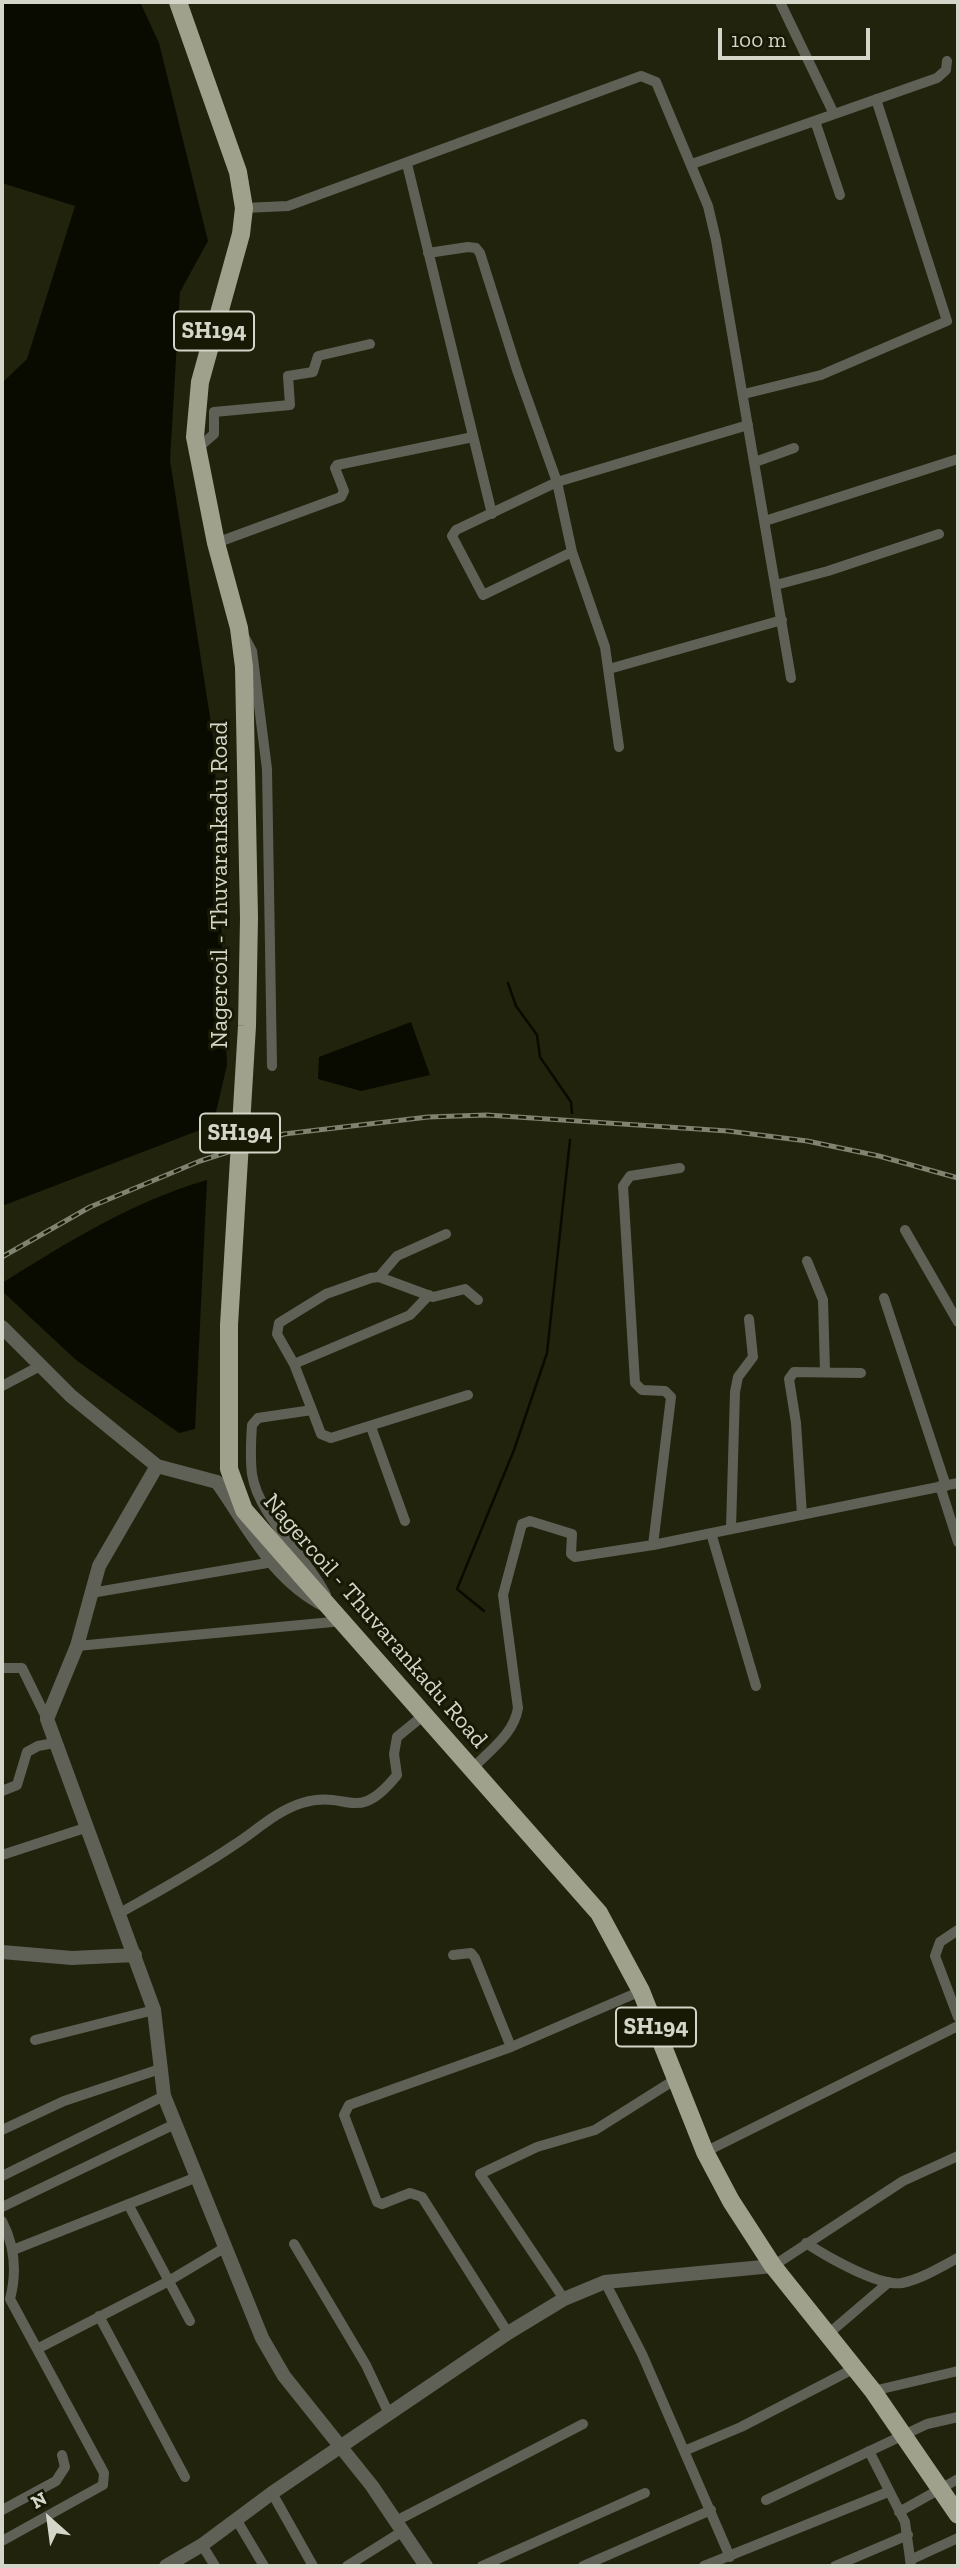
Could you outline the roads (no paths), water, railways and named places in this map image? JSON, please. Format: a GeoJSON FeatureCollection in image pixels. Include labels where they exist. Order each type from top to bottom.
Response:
{"type":"FeatureCollection","features":[{"type":"Feature","properties":{"kind":"main road","name":"Nagercoil - Thuvarankadu Road"},"geometry":{"type":"LineString","coordinates":[[178,2],[238,172],[244,208],[241,234],[200,382],[195,437],[216,543],[239,628],[244,667],[249,918],[247,1026],[229,1325],[229,1469],[244,1510],[587,1895],[610,1927],[641,1991],[705,2152],[731,2201],[773,2266],[873,2392],[951,2501]]}},
{"type":"Feature","properties":{"kind":"street"},"geometry":{"type":"LineString","coordinates":[[780,2],[834,114]]}},
{"type":"Feature","properties":{"kind":"street"},"geometry":{"type":"LineString","coordinates":[[692,164],[937,78],[946,70],[947,61]]}},
{"type":"Feature","properties":{"kind":"street"},"geometry":{"type":"LineString","coordinates":[[244,208],[288,206],[641,76],[656,82],[692,164],[716,240],[791,678]]}},
{"type":"Feature","properties":{"kind":"street"},"geometry":{"type":"LineString","coordinates":[[744,394],[821,375],[947,321],[876,99]]}},
{"type":"Feature","properties":{"kind":"street"},"geometry":{"type":"LineString","coordinates":[[815,121],[840,195]]}},
{"type":"Feature","properties":{"kind":"street"},"geometry":{"type":"LineString","coordinates":[[407,163],[492,514]]}},
{"type":"Feature","properties":{"kind":"street"},"geometry":{"type":"LineString","coordinates":[[429,253],[468,247],[480,253],[516,370],[557,482],[572,552],[605,647],[619,747]]}},
{"type":"Feature","properties":{"kind":"street"},"geometry":{"type":"LineString","coordinates":[[198,448],[214,434],[215,412],[290,405],[288,376],[313,372],[318,356],[370,344]]}},
{"type":"Feature","properties":{"kind":"street"},"geometry":{"type":"LineString","coordinates":[[572,552],[483,595],[453,536],[456,530],[557,482],[748,425]]}},
{"type":"Feature","properties":{"kind":"street"},"geometry":{"type":"LineString","coordinates":[[216,543],[341,497],[344,491],[335,468],[337,465],[473,437]]}},
{"type":"Feature","properties":{"kind":"street"},"geometry":{"type":"LineString","coordinates":[[755,462],[793,448]]}},
{"type":"Feature","properties":{"kind":"street"},"geometry":{"type":"LineString","coordinates":[[765,521],[958,458]]}},
{"type":"Feature","properties":{"kind":"street"},"geometry":{"type":"LineString","coordinates":[[776,585],[939,534]]}},
{"type":"Feature","properties":{"kind":"street"},"geometry":{"type":"LineString","coordinates":[[609,669],[782,620]]}},
{"type":"Feature","properties":{"kind":"street"},"geometry":{"type":"LineString","coordinates":[[239,628],[252,651],[267,769],[272,1066]]}},
{"type":"Feature","properties":{"kind":"street"},"geometry":{"type":"LineString","coordinates":[[653,1545],[670,1397],[665,1391],[642,1390],[635,1383],[623,1186],[630,1176],[680,1168]]}},
{"type":"Feature","properties":{"kind":"street"},"geometry":{"type":"LineString","coordinates":[[905,1230],[958,1322]]}},
{"type":"Feature","properties":{"kind":"street"},"geometry":{"type":"LineString","coordinates":[[446,1234],[397,1256],[379,1277],[337,1289],[279,1323],[277,1334],[294,1364],[321,1434],[327,1438],[371,1427],[468,1395]]}},
{"type":"Feature","properties":{"kind":"street"},"geometry":{"type":"LineString","coordinates":[[807,1261],[823,1300],[825,1371]]}},
{"type":"Feature","properties":{"kind":"street"},"geometry":{"type":"LineString","coordinates":[[379,1277],[441,1297],[465,1289],[478,1300]]}},
{"type":"Feature","properties":{"kind":"street"},"geometry":{"type":"LineString","coordinates":[[294,1364],[410,1315],[429,1295]]}},
{"type":"Feature","properties":{"kind":"street"},"geometry":{"type":"LineString","coordinates":[[884,1298],[958,1542]]}},
{"type":"Feature","properties":{"kind":"street"},"geometry":{"type":"LineString","coordinates":[[731,1528],[735,1392],[738,1377],[753,1357],[749,1318]]}},
{"type":"Feature","properties":{"kind":"street"},"geometry":{"type":"LineString","coordinates":[[2,1327],[71,1396],[157,1466],[217,1482],[273,1562],[300,1590],[337,1615]]}},
{"type":"Feature","properties":{"kind":"street"},"geometry":{"type":"LineString","coordinates":[[2,1386],[40,1366]]}},
{"type":"Feature","properties":{"kind":"street"},"geometry":{"type":"LineString","coordinates":[[802,1515],[796,1423],[789,1379],[794,1372],[861,1374]]}},
{"type":"Feature","properties":{"kind":"street"},"geometry":{"type":"LineString","coordinates":[[313,1410],[254,1421],[252,1475],[264,1503],[317,1576],[337,1615]]}},
{"type":"Feature","properties":{"kind":"street"},"geometry":{"type":"LineString","coordinates":[[371,1427],[405,1521]]}},
{"type":"Feature","properties":{"kind":"street"},"geometry":{"type":"LineString","coordinates":[[47,1719],[76,1646],[99,1566],[157,1466]]}},
{"type":"Feature","properties":{"kind":"street"},"geometry":{"type":"LineString","coordinates":[[472,1769],[513,1728],[516,1718],[518,1708],[503,1595],[522,1524],[530,1521],[572,1534],[571,1554],[575,1557],[653,1545],[958,1483]]}},
{"type":"Feature","properties":{"kind":"street"},"geometry":{"type":"LineString","coordinates":[[711,1533],[756,1686]]}},
{"type":"Feature","properties":{"kind":"street"},"geometry":{"type":"LineString","coordinates":[[91,1593],[273,1562]]}},
{"type":"Feature","properties":{"kind":"street"},"geometry":{"type":"LineString","coordinates":[[76,1646],[337,1615]]}},
{"type":"Feature","properties":{"kind":"street"},"geometry":{"type":"LineString","coordinates":[[2,1668],[22,1668],[47,1719],[154,2010],[164,2096],[224,2248],[273,2359],[342,2446],[426,2566]]}},
{"type":"Feature","properties":{"kind":"street"},"geometry":{"type":"LineString","coordinates":[[118,1914],[185,1876],[279,1814],[304,1803],[336,1800],[356,1806],[385,1790],[397,1775],[394,1743],[397,1737],[424,1715]]}},
{"type":"Feature","properties":{"kind":"street"},"geometry":{"type":"LineString","coordinates":[[2,1791],[17,1785],[27,1752],[38,1746],[54,1743]]}},
{"type":"Feature","properties":{"kind":"street"},"geometry":{"type":"LineString","coordinates":[[2,1855],[85,1828]]}},
{"type":"Feature","properties":{"kind":"street"},"geometry":{"type":"LineString","coordinates":[[958,1930],[940,1942],[935,1956],[958,2017]]}},
{"type":"Feature","properties":{"kind":"street"},"geometry":{"type":"LineString","coordinates":[[2,1952],[72,1958],[135,1955]]}},
{"type":"Feature","properties":{"kind":"street"},"geometry":{"type":"LineString","coordinates":[[453,1955],[471,1953],[475,1958],[511,2047]]}},
{"type":"Feature","properties":{"kind":"street"},"geometry":{"type":"LineString","coordinates":[[508,2333],[422,2197],[410,2193],[382,2204],[377,2202],[344,2115],[349,2105],[511,2047],[641,1991]]}},
{"type":"Feature","properties":{"kind":"street"},"geometry":{"type":"LineString","coordinates":[[36,2040],[154,2010]]}},
{"type":"Feature","properties":{"kind":"street"},"geometry":{"type":"LineString","coordinates":[[705,2152],[958,2026]]}},
{"type":"Feature","properties":{"kind":"street"},"geometry":{"type":"LineString","coordinates":[[2,2130],[64,2101],[160,2068]]}},
{"type":"Feature","properties":{"kind":"street"},"geometry":{"type":"LineString","coordinates":[[564,2299],[480,2174],[537,2147],[595,2130],[676,2079]]}},
{"type":"Feature","properties":{"kind":"street"},"geometry":{"type":"LineString","coordinates":[[2,2176],[164,2096]]}},
{"type":"Feature","properties":{"kind":"street"},"geometry":{"type":"LineString","coordinates":[[2,2207],[175,2124]]}},
{"type":"Feature","properties":{"kind":"street"},"geometry":{"type":"LineString","coordinates":[[166,2566],[202,2545],[272,2493],[508,2333],[564,2299],[605,2282],[773,2266],[904,2181],[958,2156]]}},
{"type":"Feature","properties":{"kind":"street"},"geometry":{"type":"LineString","coordinates":[[13,2250],[197,2177]]}},
{"type":"Feature","properties":{"kind":"street"},"geometry":{"type":"LineString","coordinates":[[128,2204],[190,2321]]}},
{"type":"Feature","properties":{"kind":"street"},"geometry":{"type":"LineString","coordinates":[[2,2221],[13,2250],[15,2280],[6,2303],[37,2349],[104,2473],[105,2480],[103,2485],[2,2541]]}},
{"type":"Feature","properties":{"kind":"street"},"geometry":{"type":"LineString","coordinates":[[806,2243],[830,2259],[889,2282],[902,2283],[922,2277],[958,2258]]}},
{"type":"Feature","properties":{"kind":"street"},"geometry":{"type":"LineString","coordinates":[[294,2244],[366,2365],[389,2414]]}},
{"type":"Feature","properties":{"kind":"street"},"geometry":{"type":"LineString","coordinates":[[37,2349],[167,2282],[224,2248]]}},
{"type":"Feature","properties":{"kind":"street"},"geometry":{"type":"LineString","coordinates":[[605,2282],[642,2354],[711,2510],[726,2561]]}},
{"type":"Feature","properties":{"kind":"street"},"geometry":{"type":"LineString","coordinates":[[827,2335],[889,2282]]}},
{"type":"Feature","properties":{"kind":"street"},"geometry":{"type":"LineString","coordinates":[[99,2316],[185,2477]]}},
{"type":"Feature","properties":{"kind":"street"},"geometry":{"type":"LineString","coordinates":[[684,2451],[741,2427],[853,2369]]}},
{"type":"Feature","properties":{"kind":"street"},"geometry":{"type":"LineString","coordinates":[[873,2392],[958,2371]]}},
{"type":"Feature","properties":{"kind":"street"},"geometry":{"type":"LineString","coordinates":[[766,2500],[903,2435],[931,2423],[958,2417]]}},
{"type":"Feature","properties":{"kind":"street"},"geometry":{"type":"LineString","coordinates":[[347,2566],[400,2526],[583,2424]]}},
{"type":"Feature","properties":{"kind":"street"},"geometry":{"type":"LineString","coordinates":[[869,2451],[900,2512],[908,2535],[911,2563],[958,2538]]}},
{"type":"Feature","properties":{"kind":"street"},"geometry":{"type":"LineString","coordinates":[[2,2510],[56,2481],[65,2467],[62,2455]]}},
{"type":"Feature","properties":{"kind":"street"},"geometry":{"type":"LineString","coordinates":[[900,2512],[951,2501],[958,2479]]}},
{"type":"Feature","properties":{"kind":"street"},"geometry":{"type":"LineString","coordinates":[[704,2566],[726,2561],[888,2492]]}},
{"type":"Feature","properties":{"kind":"street"},"geometry":{"type":"LineString","coordinates":[[272,2493],[313,2566]]}},
{"type":"Feature","properties":{"kind":"street"},"geometry":{"type":"LineString","coordinates":[[482,2566],[645,2493]]}},
{"type":"Feature","properties":{"kind":"street"},"geometry":{"type":"LineString","coordinates":[[583,2566],[711,2510]]}},
{"type":"Feature","properties":{"kind":"street"},"geometry":{"type":"LineString","coordinates":[[236,2519],[264,2566]]}},
{"type":"Feature","properties":{"kind":"street"},"geometry":{"type":"LineString","coordinates":[[835,2566],[908,2535]]}},
{"type":"Feature","properties":{"kind":"street"},"geometry":{"type":"LineString","coordinates":[[202,2545],[215,2566]]}},
{"type":"Feature","properties":{"kind":"waterway"},"geometry":{"type":"LineString","coordinates":[[508,983],[516,1006],[537,1035],[540,1057],[571,1102],[572,1113]]}},
{"type":"Feature","properties":{"kind":"waterway"},"geometry":{"type":"LineString","coordinates":[[484,1611],[457,1589],[514,1450],[547,1353],[570,1140]]}},
{"type":"Feature","properties":{"kind":"railway"},"geometry":{"type":"LineString","coordinates":[[2,1257],[90,1207],[200,1161],[284,1134],[428,1117],[487,1115],[728,1131],[807,1141],[879,1156],[958,1178]]}}]}
